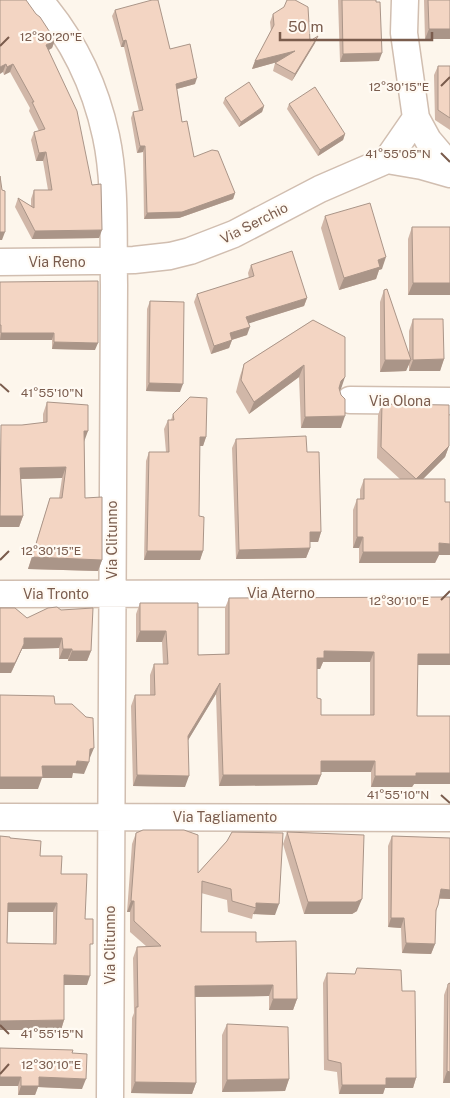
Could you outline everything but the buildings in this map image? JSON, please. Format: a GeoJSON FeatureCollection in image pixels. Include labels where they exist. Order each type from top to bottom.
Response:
{"type":"FeatureCollection","features":[{"type":"Feature","properties":{"kind":"street","name":"Via Clitunno"},"geometry":{"type":"LineString","coordinates":[[39,0],[58,24],[85,69],[106,136],[109,157],[114,260],[110,1098]]}},
{"type":"Feature","properties":{"kind":"street"},"geometry":{"type":"LineString","coordinates":[[404,0],[404,33],[416,118],[428,140],[450,166]]}},
{"type":"Feature","properties":{"kind":"street"},"geometry":{"type":"LineString","coordinates":[[416,118],[388,160],[422,166],[450,174]]}},
{"type":"Feature","properties":{"kind":"street","name":"Via Serchio"},"geometry":{"type":"LineString","coordinates":[[114,260],[170,256],[208,246],[239,232],[320,189],[388,160]]}},
{"type":"Feature","properties":{"kind":"street","name":"Via Reno"},"geometry":{"type":"LineString","coordinates":[[0,262],[114,260]]}},
{"type":"Feature","properties":{"kind":"street","name":"Via Olona"},"geometry":{"type":"LineString","coordinates":[[350,400],[450,401]]}},
{"type":"Feature","properties":{"kind":"street","name":"Via Aterno"},"geometry":{"type":"LineString","coordinates":[[112,594],[450,592]]}},
{"type":"Feature","properties":{"kind":"street","name":"Via Tronto"},"geometry":{"type":"LineString","coordinates":[[0,594],[112,594]]}},
{"type":"Feature","properties":{"kind":"street","name":"Via Tagliamento"},"geometry":{"type":"LineString","coordinates":[[0,817],[450,818]]}}]}
